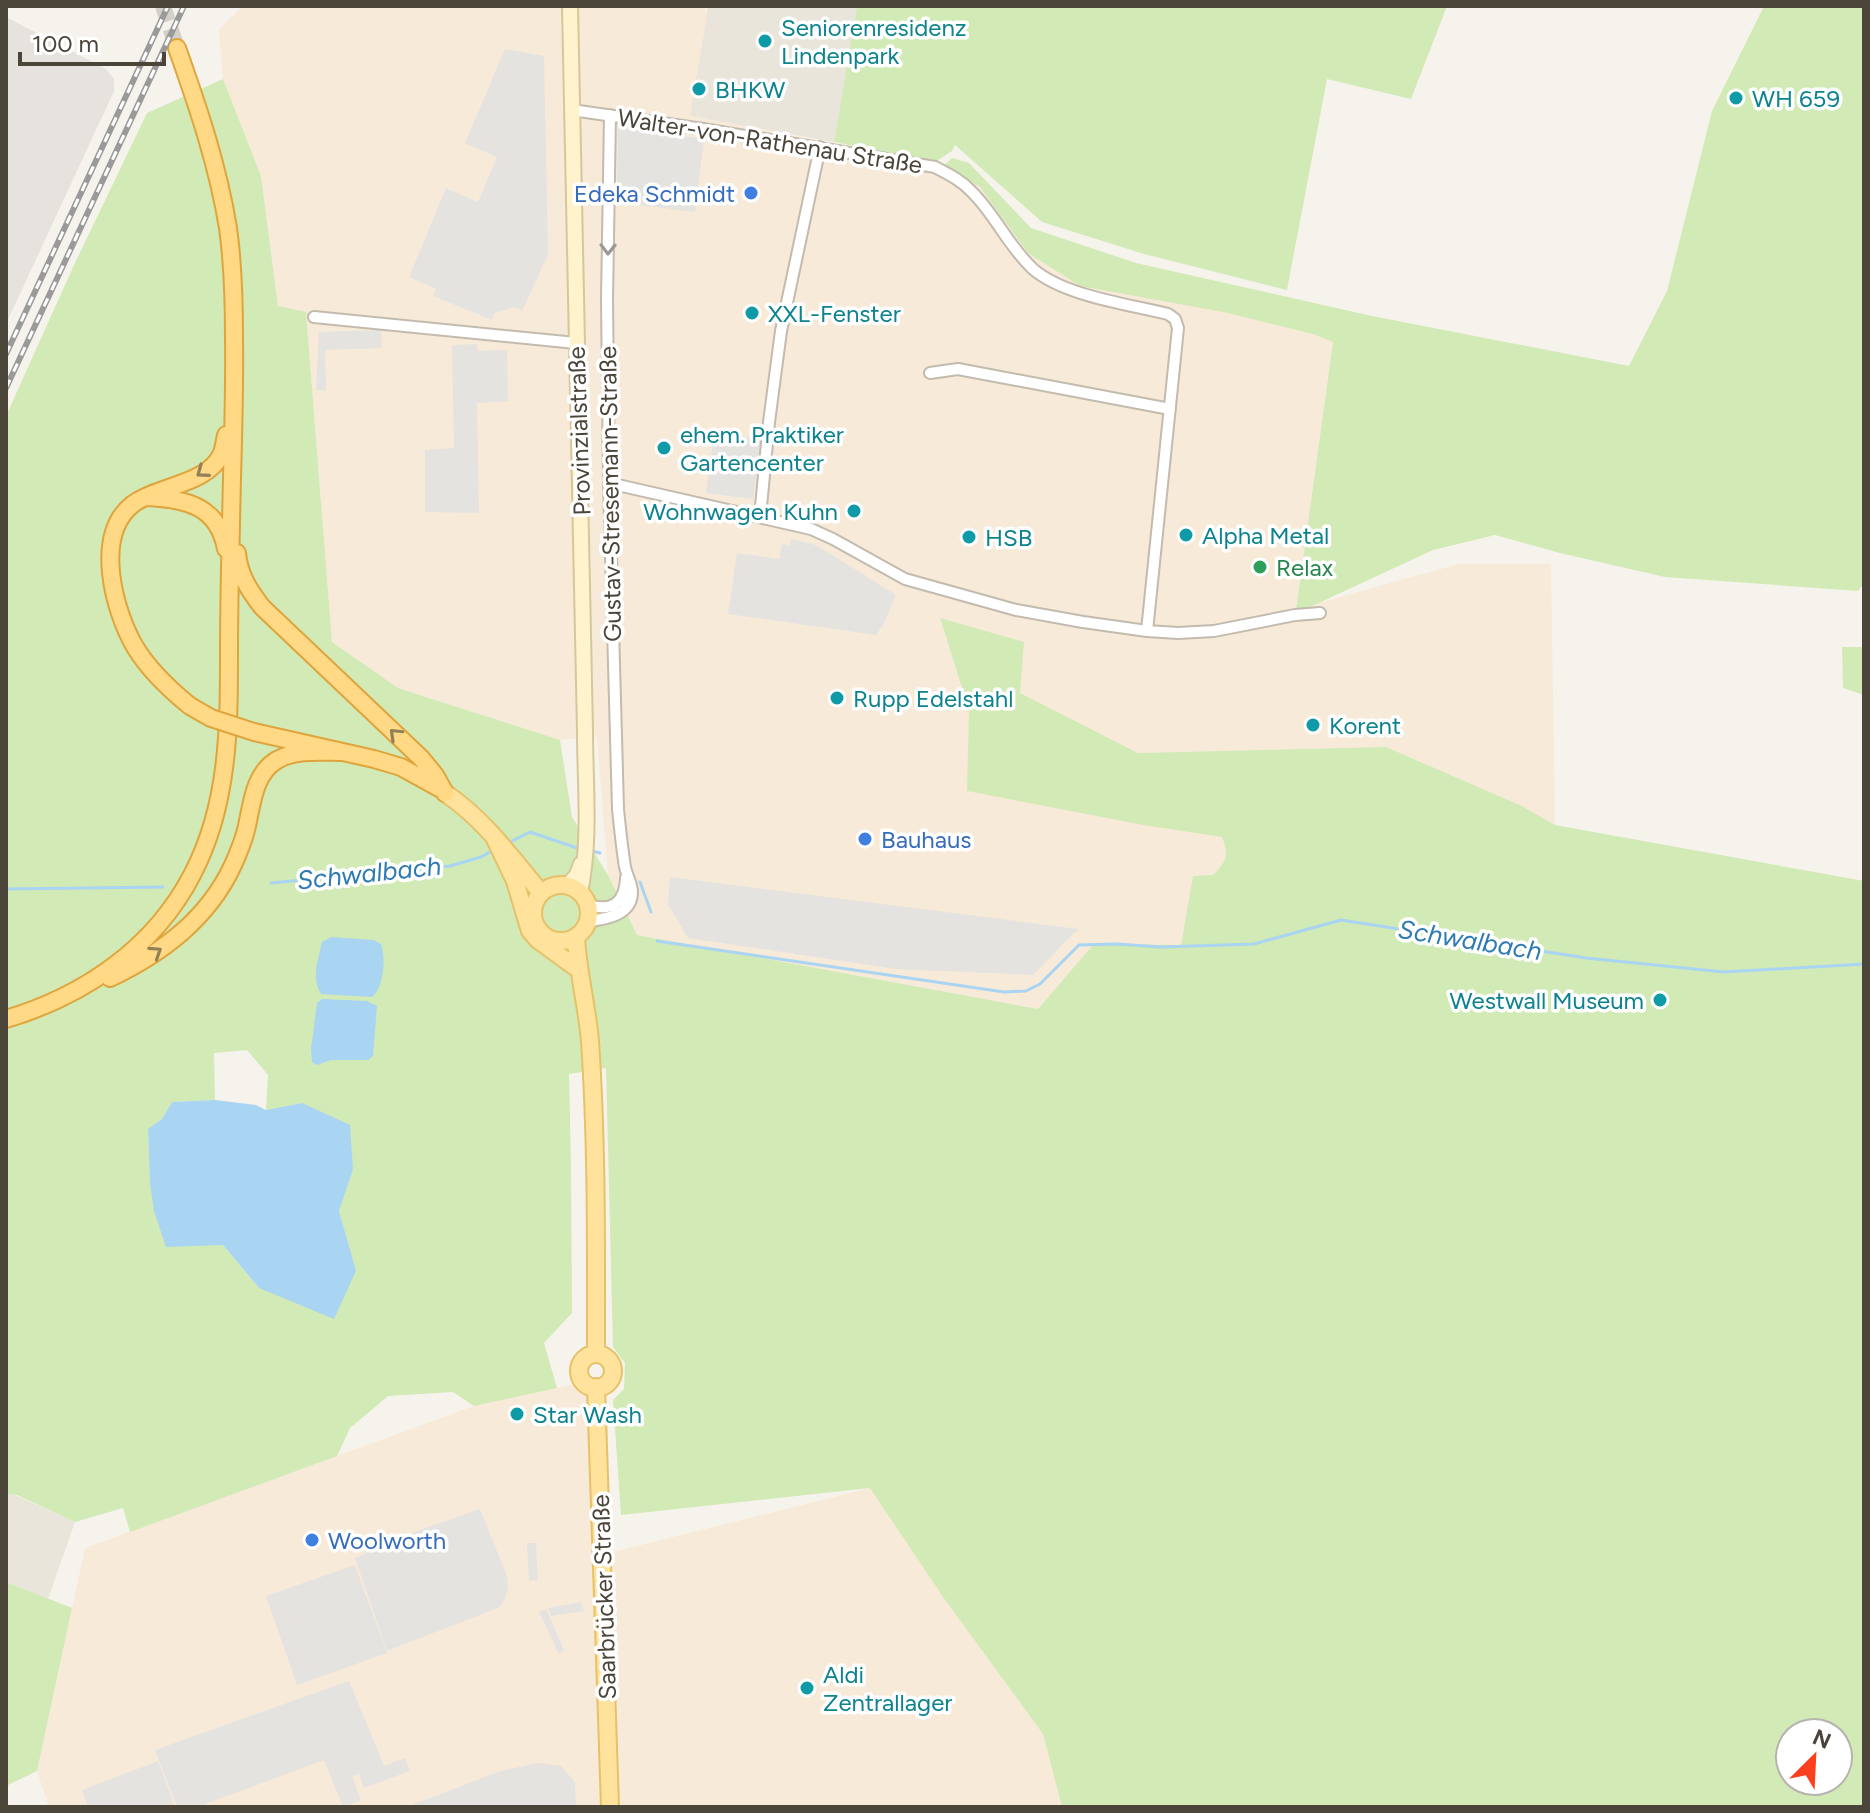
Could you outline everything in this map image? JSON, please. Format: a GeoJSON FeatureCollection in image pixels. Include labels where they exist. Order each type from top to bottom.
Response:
{"type":"FeatureCollection","features":[{"type":"Feature","properties":{"kind":"highway"},"geometry":{"type":"LineString","coordinates":[[6,1019],[54,1002],[86,985],[127,956],[162,920],[192,876],[213,827],[222,788],[228,740],[233,286],[220,184],[201,115],[177,48]]}},
{"type":"Feature","properties":{"kind":"highway"},"geometry":{"type":"LineString","coordinates":[[234,376],[221,455],[209,469],[194,479],[145,497],[120,517],[112,538],[110,557],[116,600],[124,625],[136,648],[173,693],[211,718],[254,732],[401,767],[445,793]]}},
{"type":"Feature","properties":{"kind":"highway"},"geometry":{"type":"LineString","coordinates":[[232,488],[238,565],[248,589],[262,607],[421,758],[445,793]]}},
{"type":"Feature","properties":{"kind":"highway"},"geometry":{"type":"LineString","coordinates":[[145,497],[183,500],[201,508],[215,523],[226,545],[229,585]]}},
{"type":"Feature","properties":{"kind":"highway"},"geometry":{"type":"LineString","coordinates":[[86,985],[120,973],[156,952],[177,938],[208,906],[221,888],[239,851],[257,785],[265,771],[276,761],[306,752],[343,752]]}},
{"type":"Feature","properties":{"kind":"main road","name":"Provinzialstraße"},"geometry":{"type":"LineString","coordinates":[[570,6],[586,833],[581,901]]}},
{"type":"Feature","properties":{"kind":"main road"},"geometry":{"type":"LineString","coordinates":[[445,793],[492,835],[507,857],[541,893]]}},
{"type":"Feature","properties":{"kind":"main road"},"geometry":{"type":"LineString","coordinates":[[507,857],[530,931],[577,970]]}},
{"type":"Feature","properties":{"kind":"main road"},"geometry":{"type":"LineString","coordinates":[[558,885],[581,901],[582,933],[568,940],[551,940],[537,928],[533,910],[541,893],[549,888],[558,885]]}},
{"type":"Feature","properties":{"kind":"main road"},"geometry":{"type":"LineString","coordinates":[[568,940],[587,1014],[592,1089],[596,1354]]}},
{"type":"Feature","properties":{"kind":"main road"},"geometry":{"type":"LineString","coordinates":[[596,1354],[606,1357],[613,1370],[606,1384],[596,1387],[583,1381],[579,1372],[583,1360],[596,1354]]}},
{"type":"Feature","properties":{"kind":"main road","name":"Saarbrücker Straße"},"geometry":{"type":"LineString","coordinates":[[596,1387],[610,1807]]}},
{"type":"Feature","properties":{"kind":"street","name":"Walter-von-Rathenau Straße"},"geometry":{"type":"LineString","coordinates":[[572,110],[935,167],[974,193],[1009,242],[1035,271],[1073,291],[1168,314],[1175,319],[1178,328],[1147,631]]}},
{"type":"Feature","properties":{"kind":"street","name":"Gustav-Stresemann-Straße"},"geometry":{"type":"LineString","coordinates":[[581,901],[613,917],[627,907],[632,894],[618,809],[609,483],[607,300],[610,115]]}},
{"type":"Feature","properties":{"kind":"street"},"geometry":{"type":"LineString","coordinates":[[760,517],[781,331],[820,147]]}},
{"type":"Feature","properties":{"kind":"street"},"geometry":{"type":"LineString","coordinates":[[314,317],[576,343]]}},
{"type":"Feature","properties":{"kind":"street"},"geometry":{"type":"LineString","coordinates":[[930,373],[958,369],[1170,409]]}},
{"type":"Feature","properties":{"kind":"street"},"geometry":{"type":"LineString","coordinates":[[609,483],[811,529],[905,579],[1016,610],[1083,622],[1178,633],[1214,631],[1320,613]]}},
{"type":"Feature","properties":{"kind":"shaded area"},"geometry":{"type":"Polygon","coordinates":[[[243,6],[704,6],[707,15],[690,116],[935,162],[980,187],[1028,253],[1080,286],[1223,312],[1313,334],[1333,342],[1296,609],[1459,564],[1551,564],[1555,825],[1522,806],[1386,747],[1138,753],[1020,693],[940,619],[969,710],[968,791],[1222,837],[1227,850],[1224,863],[1213,875],[1193,877],[1181,945],[1095,944],[1038,1009],[637,935],[608,875],[597,737],[560,740],[398,688],[332,642],[306,312],[278,306],[261,176],[223,79],[219,29],[243,6]]]}},
{"type":"Feature","properties":{"kind":"shaded area"},"geometry":{"type":"Polygon","coordinates":[[[708,6],[857,6],[834,142],[689,116],[708,6]]]}},
{"type":"Feature","properties":{"kind":"shaded area"},"geometry":{"type":"Polygon","coordinates":[[[6,17],[106,69],[114,79],[114,91],[6,324],[6,17]]]}},
{"type":"Feature","properties":{"kind":"shaded area"},"geometry":{"type":"Polygon","coordinates":[[[505,49],[544,56],[548,255],[522,311],[514,307],[495,313],[492,320],[433,296],[436,289],[409,277],[446,188],[478,202],[497,157],[465,143],[505,49]]]}},
{"type":"Feature","properties":{"kind":"shaded area"},"geometry":{"type":"Polygon","coordinates":[[[618,127],[704,139],[695,212],[617,202],[618,127]]]}},
{"type":"Feature","properties":{"kind":"shaded area"},"geometry":{"type":"Polygon","coordinates":[[[381,330],[382,348],[325,350],[326,391],[316,390],[319,332],[381,330]]]}},
{"type":"Feature","properties":{"kind":"shaded area"},"geometry":{"type":"Polygon","coordinates":[[[477,344],[478,351],[507,350],[508,401],[477,403],[479,513],[425,512],[425,450],[454,448],[452,345],[477,344]]]}},
{"type":"Feature","properties":{"kind":"shaded area"},"geometry":{"type":"Polygon","coordinates":[[[714,433],[761,439],[753,499],[706,493],[714,433]]]}},
{"type":"Feature","properties":{"kind":"shaded area"},"geometry":{"type":"Polygon","coordinates":[[[791,539],[816,545],[896,595],[876,635],[728,614],[737,553],[779,559],[782,544],[790,546],[791,539]]]}},
{"type":"Feature","properties":{"kind":"shaded area"},"geometry":{"type":"Polygon","coordinates":[[[670,877],[1078,929],[1033,975],[896,969],[688,938],[668,904],[670,877]]]}},
{"type":"Feature","properties":{"kind":"shaded area"},"geometry":{"type":"Polygon","coordinates":[[[575,1384],[590,1398],[593,1557],[870,1488],[943,1597],[1043,1734],[1062,1807],[49,1807],[37,1771],[85,1548],[474,1406],[575,1384]]]}},
{"type":"Feature","properties":{"kind":"shaded area"},"geometry":{"type":"Polygon","coordinates":[[[6,1494],[15,1495],[75,1522],[48,1599],[6,1582],[6,1494]]]}},
{"type":"Feature","properties":{"kind":"shaded area"},"geometry":{"type":"Polygon","coordinates":[[[480,1509],[507,1576],[508,1589],[500,1607],[387,1651],[355,1558],[417,1531],[480,1509]]]}},
{"type":"Feature","properties":{"kind":"shaded area"},"geometry":{"type":"Polygon","coordinates":[[[527,1543],[536,1543],[538,1580],[529,1581],[527,1543]]]}},
{"type":"Feature","properties":{"kind":"shaded area"},"geometry":{"type":"Polygon","coordinates":[[[355,1565],[387,1653],[297,1685],[266,1596],[355,1565]]]}},
{"type":"Feature","properties":{"kind":"shaded area"},"geometry":{"type":"Polygon","coordinates":[[[581,1602],[584,1611],[551,1616],[548,1608],[581,1602]]]}},
{"type":"Feature","properties":{"kind":"shaded area"},"geometry":{"type":"Polygon","coordinates":[[[546,1609],[564,1650],[559,1654],[539,1612],[546,1609]]]}},
{"type":"Feature","properties":{"kind":"shaded area"},"geometry":{"type":"Polygon","coordinates":[[[349,1681],[384,1766],[405,1758],[410,1771],[364,1788],[359,1774],[352,1776],[361,1800],[345,1807],[324,1760],[205,1804],[206,1807],[177,1807],[155,1750],[349,1681]]]}},
{"type":"Feature","properties":{"kind":"shaded area"},"geometry":{"type":"Polygon","coordinates":[[[158,1761],[175,1807],[88,1807],[82,1790],[158,1761]]]}},
{"type":"Feature","properties":{"kind":"shaded area"},"geometry":{"type":"Polygon","coordinates":[[[538,1763],[561,1766],[575,1782],[576,1807],[414,1807],[414,1804],[501,1771],[538,1763]]]}},
{"type":"Feature","properties":{"kind":"green space"},"geometry":{"type":"Polygon","coordinates":[[[857,6],[1447,6],[1411,99],[1327,79],[1287,290],[1144,254],[1042,222],[955,145],[952,151],[935,162],[834,142],[857,6]]]}},
{"type":"Feature","properties":{"kind":"green space"},"geometry":{"type":"Polygon","coordinates":[[[1764,6],[1864,6],[1864,583],[1858,591],[1665,577],[1495,535],[1433,550],[1310,607],[1296,610],[1333,342],[1313,334],[1223,312],[1080,286],[1028,253],[980,187],[943,166],[952,158],[969,163],[1031,228],[1136,263],[1372,316],[1629,366],[1667,291],[1712,111],[1764,6]]]}},
{"type":"Feature","properties":{"kind":"green space"},"geometry":{"type":"Polygon","coordinates":[[[223,79],[261,176],[278,306],[306,312],[332,642],[398,688],[560,740],[572,817],[608,875],[637,935],[1038,1009],[1094,944],[1181,945],[1193,876],[1213,875],[1221,866],[1226,853],[1222,837],[967,791],[969,710],[940,618],[1024,642],[1020,693],[1138,753],[1386,747],[1522,806],[1555,825],[1864,881],[1864,1807],[1062,1807],[1043,1734],[943,1597],[870,1488],[621,1515],[613,1400],[624,1389],[625,1363],[613,1347],[606,1068],[569,1074],[572,1313],[544,1343],[557,1388],[474,1406],[453,1392],[388,1396],[350,1428],[337,1456],[130,1532],[123,1508],[75,1522],[17,1495],[6,1494],[6,416],[147,113],[223,79]],[[247,1050],[214,1053],[215,1100],[172,1102],[162,1119],[148,1129],[150,1183],[223,1245],[259,1288],[355,1271],[339,1211],[353,1170],[302,1103],[266,1110],[268,1075],[247,1050]]]}},
{"type":"Feature","properties":{"kind":"green space"},"geometry":{"type":"Polygon","coordinates":[[[1842,647],[1864,647],[1864,695],[1843,688],[1842,647]]]}},
{"type":"Feature","properties":{"kind":"green space"},"geometry":{"type":"Polygon","coordinates":[[[6,1582],[72,1608],[37,1771],[6,1786],[6,1582]]]}},
{"type":"Feature","properties":{"kind":"water"},"geometry":{"type":"Polygon","coordinates":[[[331,937],[373,940],[381,944],[383,972],[372,997],[321,994],[316,982],[317,962],[322,942],[331,937]]]}},
{"type":"Feature","properties":{"kind":"water"},"geometry":{"type":"Polygon","coordinates":[[[322,999],[367,1001],[377,1006],[373,1056],[368,1060],[331,1060],[317,1065],[312,1062],[317,1003],[322,999]]]}},
{"type":"Feature","properties":{"kind":"water"},"geometry":{"type":"Polygon","coordinates":[[[215,1100],[256,1105],[266,1110],[302,1103],[350,1125],[353,1170],[339,1211],[356,1271],[334,1319],[259,1288],[223,1245],[166,1247],[154,1211],[148,1129],[162,1119],[172,1102],[215,1100]]]}},
{"type":"Feature","properties":{"kind":"waterway","name":"Schwalbach"},"geometry":{"type":"LineString","coordinates":[[506,844],[530,832],[580,849]]}},
{"type":"Feature","properties":{"kind":"waterway","name":"Schwalbach"},"geometry":{"type":"LineString","coordinates":[[271,883],[450,866],[481,857],[495,849]]}},
{"type":"Feature","properties":{"kind":"waterway","name":"Schwalbach"},"geometry":{"type":"LineString","coordinates":[[592,851],[600,853]]}},
{"type":"Feature","properties":{"kind":"waterway"},"geometry":{"type":"LineString","coordinates":[[640,882],[651,912]]}},
{"type":"Feature","properties":{"kind":"waterway","name":"Schwalbach"},"geometry":{"type":"LineString","coordinates":[[6,889],[163,887]]}},
{"type":"Feature","properties":{"kind":"waterway","name":"Schwalbach"},"geometry":{"type":"LineString","coordinates":[[657,941],[1004,992],[1026,991],[1040,984],[1079,945],[1161,947],[1254,944],[1341,920],[1586,958],[1724,972],[1864,964]]}},
{"type":"Feature","properties":{"kind":"tunnel"},"geometry":{"type":"LineString","coordinates":[[163,6],[177,48]]}},
{"type":"Feature","properties":{"kind":"railway"},"geometry":{"type":"LineString","coordinates":[[6,354],[168,6]]}},
{"type":"Feature","properties":{"kind":"railway"},"geometry":{"type":"LineString","coordinates":[[6,388],[184,6]]}},
{"type":"Feature","properties":{"kind":"place","name":"Seniorenresidenz Lindenpark"},"geometry":{"type":"Point","coordinates":[765,41]}},
{"type":"Feature","properties":{"kind":"place","name":"BHKW"},"geometry":{"type":"Point","coordinates":[699,89]}},
{"type":"Feature","properties":{"kind":"place","name":"WH 659"},"geometry":{"type":"Point","coordinates":[1736,98]}},
{"type":"Feature","properties":{"kind":"place","name":"Edeka Schmidt"},"geometry":{"type":"Point","coordinates":[751,193]}},
{"type":"Feature","properties":{"kind":"place","name":"XXL-Fenster"},"geometry":{"type":"Point","coordinates":[752,313]}},
{"type":"Feature","properties":{"kind":"place","name":"ehem. Praktiker Gartencenter"},"geometry":{"type":"Point","coordinates":[664,448]}},
{"type":"Feature","properties":{"kind":"place","name":"Wohnwagen Kuhn"},"geometry":{"type":"Point","coordinates":[854,511]}},
{"type":"Feature","properties":{"kind":"place","name":"Alpha Metal"},"geometry":{"type":"Point","coordinates":[1186,535]}},
{"type":"Feature","properties":{"kind":"place","name":"HSB"},"geometry":{"type":"Point","coordinates":[969,537]}},
{"type":"Feature","properties":{"kind":"place","name":"Relax"},"geometry":{"type":"Point","coordinates":[1260,567]}},
{"type":"Feature","properties":{"kind":"place","name":"Rupp Edelstahl"},"geometry":{"type":"Point","coordinates":[837,698]}},
{"type":"Feature","properties":{"kind":"place","name":"Korent"},"geometry":{"type":"Point","coordinates":[1313,725]}},
{"type":"Feature","properties":{"kind":"place","name":"Bauhaus"},"geometry":{"type":"Point","coordinates":[865,839]}},
{"type":"Feature","properties":{"kind":"place","name":"Westwall Museum"},"geometry":{"type":"Point","coordinates":[1660,1000]}},
{"type":"Feature","properties":{"kind":"place","name":"Star Wash"},"geometry":{"type":"Point","coordinates":[517,1414]}},
{"type":"Feature","properties":{"kind":"place","name":"Woolworth"},"geometry":{"type":"Point","coordinates":[312,1540]}},
{"type":"Feature","properties":{"kind":"place","name":"Aldi Zentrallager"},"geometry":{"type":"Point","coordinates":[807,1688]}}]}
